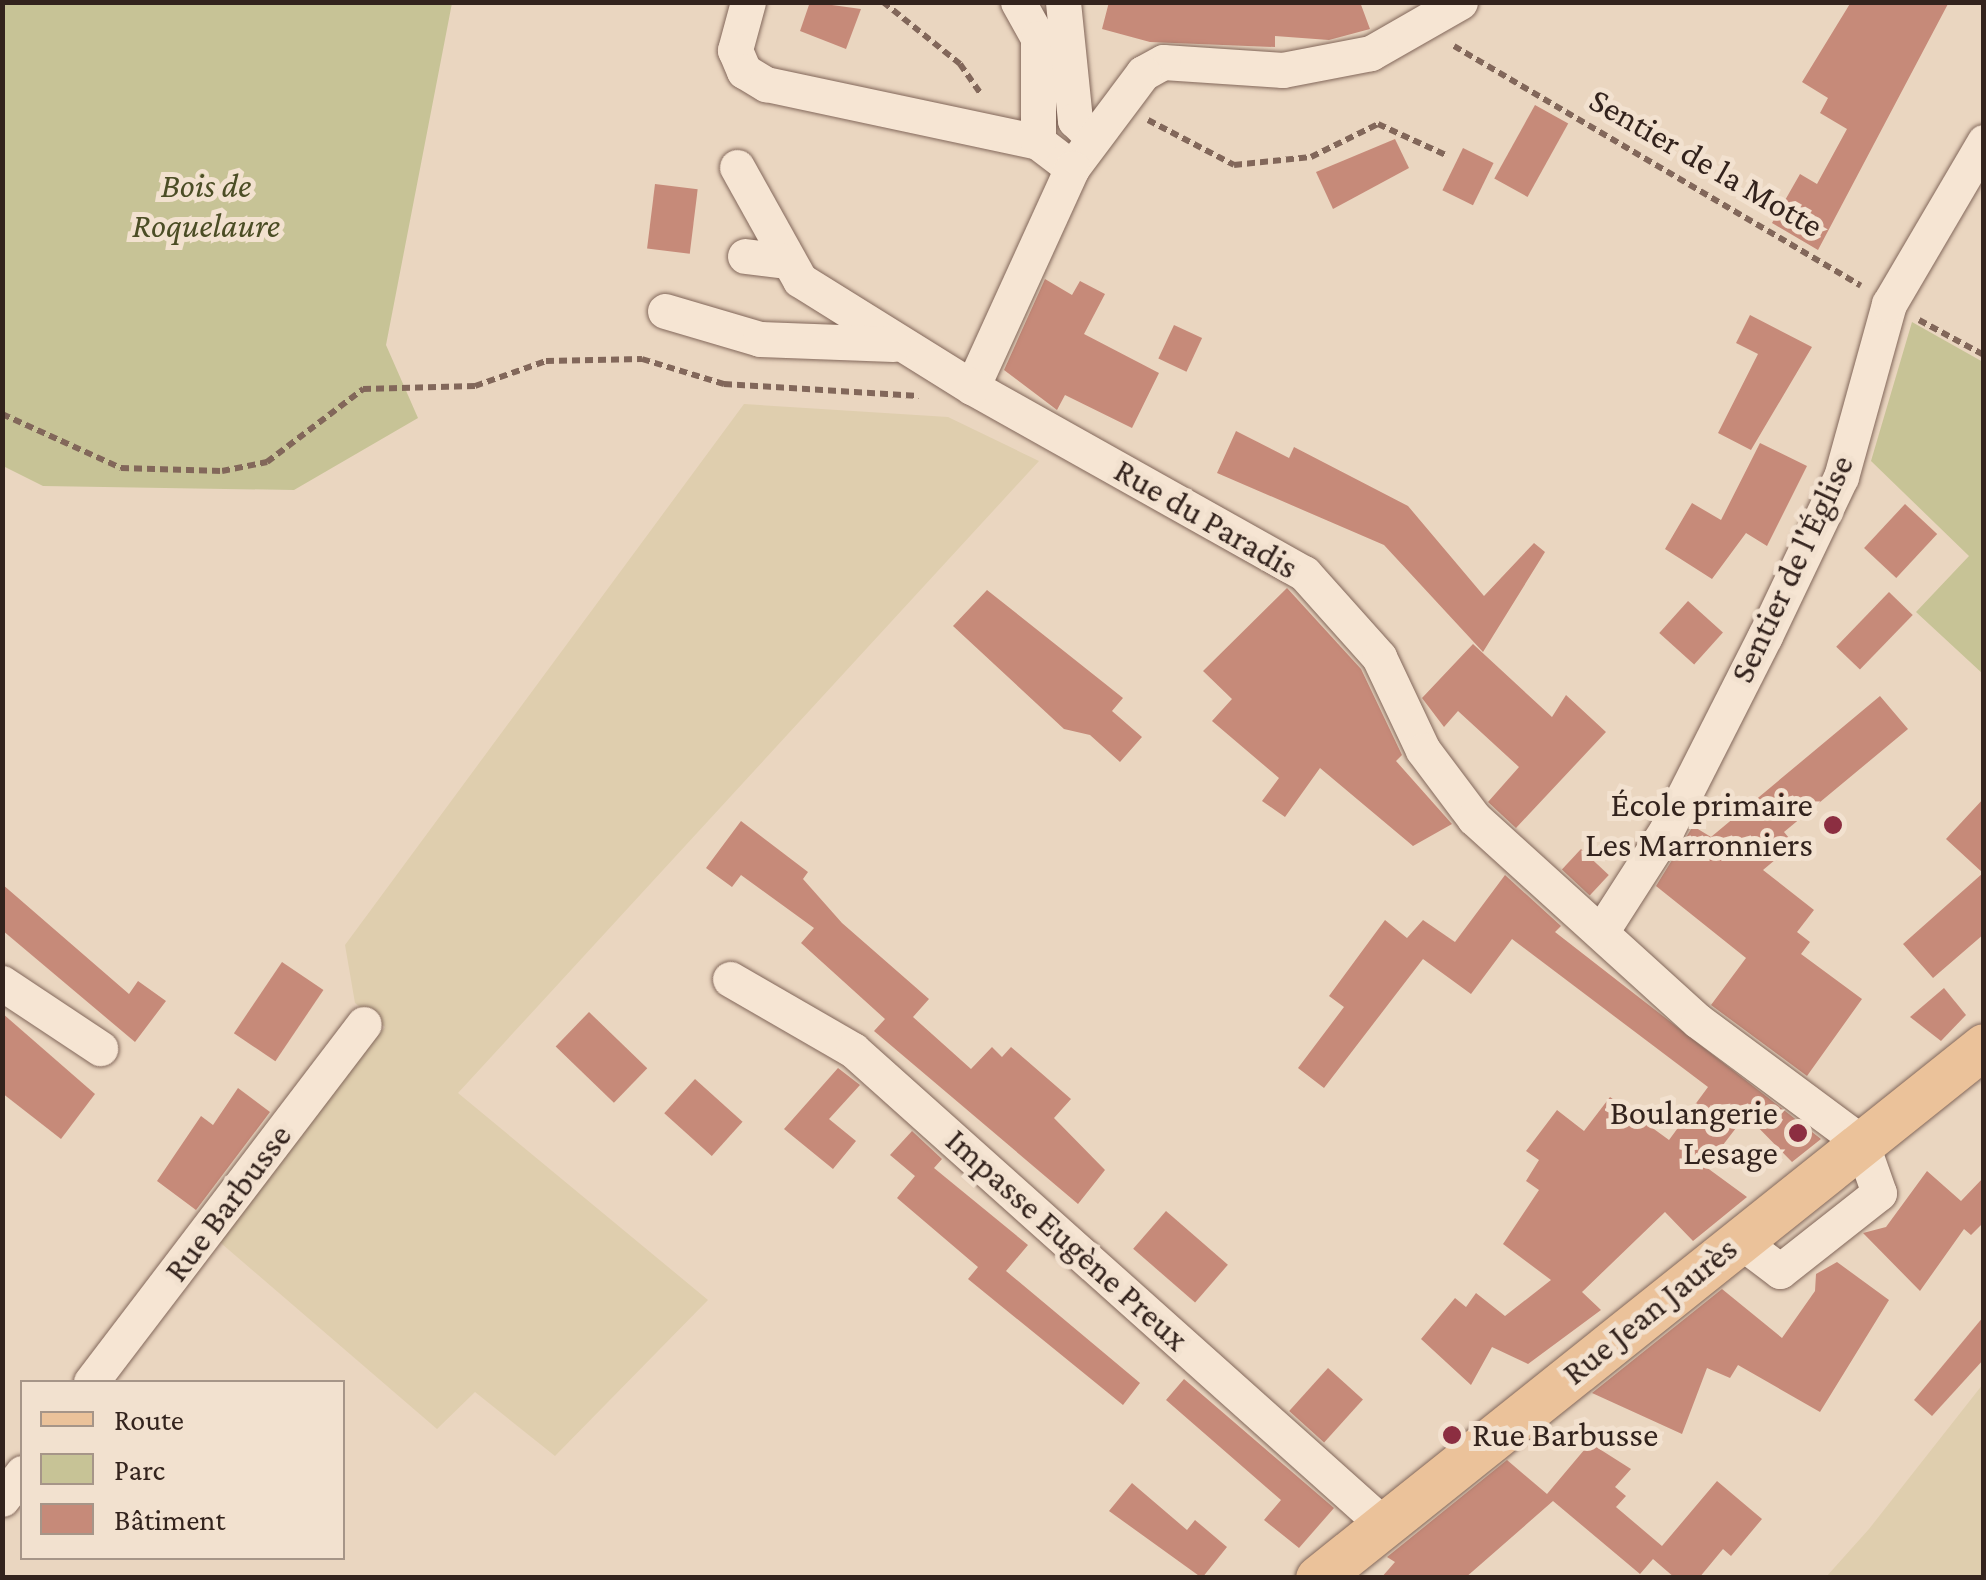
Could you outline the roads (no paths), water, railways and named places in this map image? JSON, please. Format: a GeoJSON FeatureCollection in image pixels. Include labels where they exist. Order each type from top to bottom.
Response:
{"type":"FeatureCollection","features":[{"type":"Feature","properties":{"kind":"main road","name":"Rue Jean Jaurès"},"geometry":{"type":"LineString","coordinates":[[1318,1578],[1984,1046]]}},
{"type":"Feature","properties":{"kind":"street"},"geometry":{"type":"LineString","coordinates":[[748,2],[735,50],[744,70],[766,84],[1025,140],[1072,168]]}},
{"type":"Feature","properties":{"kind":"street"},"geometry":{"type":"LineString","coordinates":[[1018,2],[1038,38],[1025,140]]}},
{"type":"Feature","properties":{"kind":"street"},"geometry":{"type":"LineString","coordinates":[[1063,2],[1075,120],[1092,137]]}},
{"type":"Feature","properties":{"kind":"street"},"geometry":{"type":"LineString","coordinates":[[972,387],[1072,168],[1118,98],[1163,62],[1284,70],[1460,2]]}},
{"type":"Feature","properties":{"kind":"street","name":"Sentier de l'Église"},"geometry":{"type":"LineString","coordinates":[[1601,932],[1667,829],[1841,477],[1889,304],[1984,142]]}},
{"type":"Feature","properties":{"kind":"street"},"geometry":{"type":"LineString","coordinates":[[737,166],[786,261]]}},
{"type":"Feature","properties":{"kind":"street"},"geometry":{"type":"LineString","coordinates":[[745,256],[786,261]]}},
{"type":"Feature","properties":{"kind":"street","name":"Rue du Paradis"},"geometry":{"type":"LineString","coordinates":[[786,261],[893,344],[1304,574],[1379,657],[1424,750],[1474,818],[1698,1021],[1860,1142]]}},
{"type":"Feature","properties":{"kind":"street"},"geometry":{"type":"LineString","coordinates":[[664,311],[730,334],[893,344]]}},
{"type":"Feature","properties":{"kind":"street","name":"Impasse Eugène Preux"},"geometry":{"type":"LineString","coordinates":[[730,979],[853,1050],[1384,1526]]}},
{"type":"Feature","properties":{"kind":"street"},"geometry":{"type":"LineString","coordinates":[[2,983],[100,1048]]}},
{"type":"Feature","properties":{"kind":"street","name":"Rue Barbusse"},"geometry":{"type":"LineString","coordinates":[[94,1380],[364,1024]]}},
{"type":"Feature","properties":{"kind":"street"},"geometry":{"type":"LineString","coordinates":[[2,1500],[20,1476]]}},
{"type":"Feature","properties":{"kind":"place","name":"École primaire Les Marronniers"},"geometry":{"type":"Point","coordinates":[1833,825]}},
{"type":"Feature","properties":{"kind":"place","name":"Boulangerie Lesage"},"geometry":{"type":"Point","coordinates":[1798,1133]}},
{"type":"Feature","properties":{"kind":"place","name":"Rue Barbusse"},"geometry":{"type":"Point","coordinates":[1452,1435]}},
{"type":"Feature","properties":{"kind":"park label","name":"Bois de Roquelaure"},"geometry":{"type":"Point","coordinates":[206,206]}}]}
